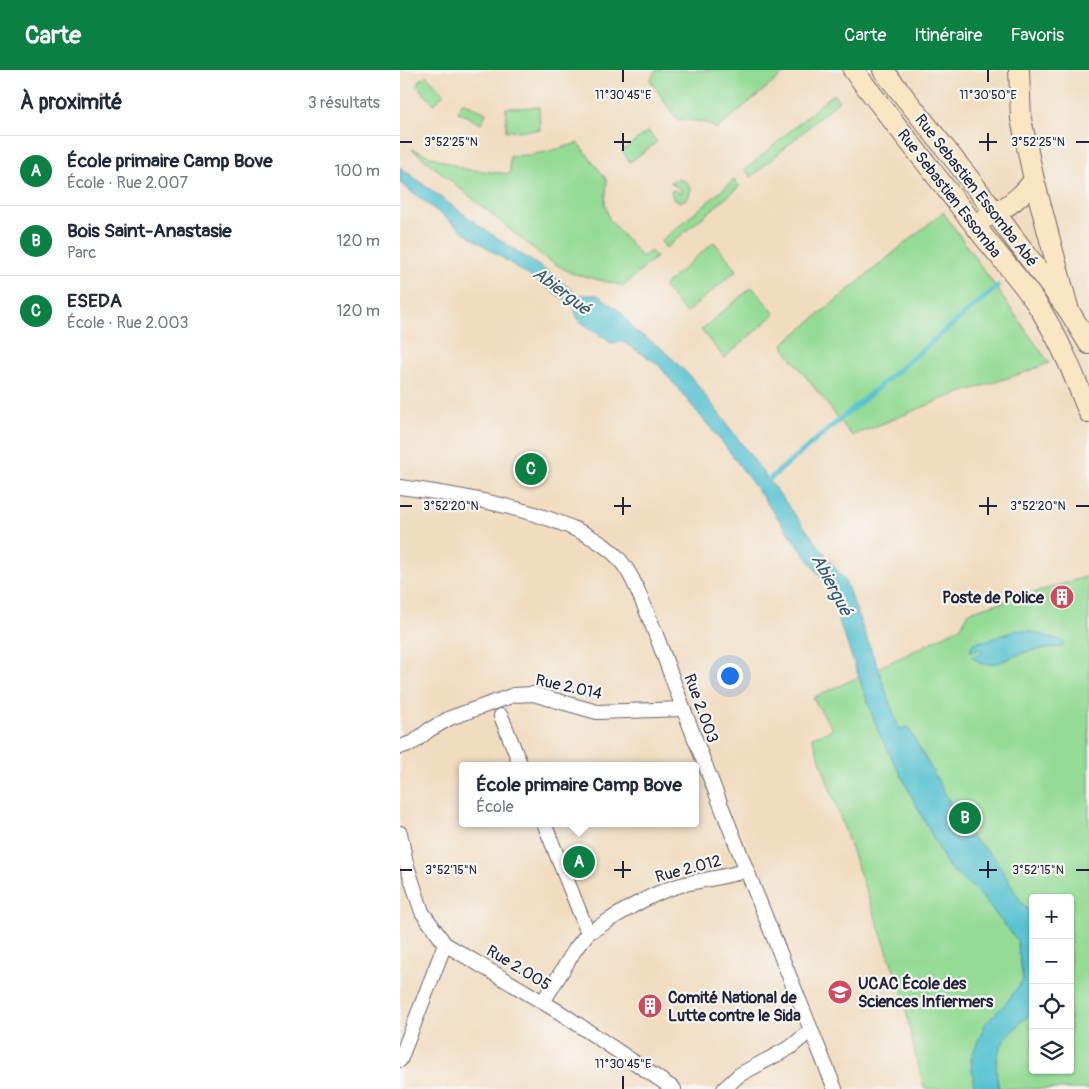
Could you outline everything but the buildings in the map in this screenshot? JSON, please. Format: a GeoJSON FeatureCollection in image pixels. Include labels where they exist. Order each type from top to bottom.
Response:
{"type":"FeatureCollection","features":[{"type":"Feature","properties":{"kind":"main road","name":"Rue Sebastien Essomba"},"geometry":{"type":"LineString","coordinates":[[853,70],[1021,282],[1065,353],[1089,413]]}},
{"type":"Feature","properties":{"kind":"main road","name":"Rue Sebastien Essomba Abé"},"geometry":{"type":"LineString","coordinates":[[883,70],[996,213],[1069,311]]}},
{"type":"Feature","properties":{"kind":"main road"},"geometry":{"type":"LineString","coordinates":[[1019,70],[1021,119],[1034,180],[1069,311],[1089,344]]}},
{"type":"Feature","properties":{"kind":"main road"},"geometry":{"type":"LineString","coordinates":[[973,223],[996,213],[1024,194],[1034,180]]}},
{"type":"Feature","properties":{"kind":"main road"},"geometry":{"type":"LineString","coordinates":[[1065,353],[1069,311]]}},
{"type":"Feature","properties":{"kind":"street","name":"Rue 2.003"},"geometry":{"type":"LineString","coordinates":[[400,488],[496,504],[549,519],[584,532],[612,552],[632,578],[660,643],[683,709],[746,870],[835,1089]]}},
{"type":"Feature","properties":{"kind":"street","name":"Rue 2.014"},"geometry":{"type":"LineString","coordinates":[[400,747],[414,742],[429,730],[450,718],[514,695],[533,694],[597,712],[683,709]]}},
{"type":"Feature","properties":{"kind":"street"},"geometry":{"type":"LineString","coordinates":[[501,716],[519,762]]}},
{"type":"Feature","properties":{"kind":"street"},"geometry":{"type":"LineString","coordinates":[[543,1002],[576,948],[588,933],[546,827]]}},
{"type":"Feature","properties":{"kind":"street","name":"Rue 2.005"},"geometry":{"type":"LineString","coordinates":[[400,833],[406,863],[422,912],[445,944],[543,1002],[674,1089]]}},
{"type":"Feature","properties":{"kind":"street","name":"Rue 2.012"},"geometry":{"type":"LineString","coordinates":[[588,933],[657,894],[681,885],[746,870]]}},
{"type":"Feature","properties":{"kind":"street"},"geometry":{"type":"LineString","coordinates":[[400,1060],[445,944]]}},
{"type":"Feature","properties":{"kind":"street"},"geometry":{"type":"LineString","coordinates":[[724,1089],[740,1075],[791,1047],[811,1030]]}},
{"type":"Feature","properties":{"kind":"green space"},"geometry":{"type":"Polygon","coordinates":[[[656,70],[788,70],[717,129],[693,120],[677,119],[650,80],[656,70]]]}},
{"type":"Feature","properties":{"kind":"green space"},"geometry":{"type":"Polygon","coordinates":[[[426,75],[444,94],[434,104],[416,85],[426,75]]]}},
{"type":"Feature","properties":{"kind":"green space"},"geometry":{"type":"Polygon","coordinates":[[[833,94],[839,101],[751,177],[745,170],[833,94]]]}},
{"type":"Feature","properties":{"kind":"green space"},"geometry":{"type":"Polygon","coordinates":[[[463,102],[486,113],[481,124],[458,112],[463,102]]]}},
{"type":"Feature","properties":{"kind":"green space"},"geometry":{"type":"Polygon","coordinates":[[[539,107],[540,130],[506,131],[506,108],[539,107]]]}},
{"type":"Feature","properties":{"kind":"green space"},"geometry":{"type":"Polygon","coordinates":[[[648,131],[657,142],[630,162],[622,151],[648,131]]]}},
{"type":"Feature","properties":{"kind":"green space"},"geometry":{"type":"Polygon","coordinates":[[[578,143],[607,180],[605,203],[609,219],[642,257],[651,251],[656,257],[624,286],[571,273],[545,258],[412,149],[464,169],[510,174],[510,156],[536,154],[578,143]]]}},
{"type":"Feature","properties":{"kind":"green space"},"geometry":{"type":"Polygon","coordinates":[[[678,179],[687,182],[691,190],[688,198],[680,202],[673,198],[671,191],[676,190],[681,193],[681,190],[670,182],[678,179]]]}},
{"type":"Feature","properties":{"kind":"green space"},"geometry":{"type":"Polygon","coordinates":[[[734,180],[740,186],[666,248],[661,241],[734,180]]]}},
{"type":"Feature","properties":{"kind":"green space"},"geometry":{"type":"Polygon","coordinates":[[[943,212],[1049,363],[945,398],[852,436],[785,350],[783,344],[943,212]]]}},
{"type":"Feature","properties":{"kind":"green space"},"geometry":{"type":"Polygon","coordinates":[[[714,242],[737,270],[686,313],[663,286],[714,242]]]}},
{"type":"Feature","properties":{"kind":"green space"},"geometry":{"type":"Polygon","coordinates":[[[752,287],[775,314],[724,358],[701,330],[752,287]]]}},
{"type":"Feature","properties":{"kind":"green space"},"geometry":{"type":"Polygon","coordinates":[[[1089,576],[1089,1089],[925,1089],[915,1054],[903,996],[812,737],[833,730],[813,698],[961,627],[969,612],[1089,576]]]}},
{"type":"Feature","properties":{"kind":"water","name":"Abiergué"},"geometry":{"type":"Polygon","coordinates":[[[400,167],[578,295],[598,295],[621,312],[634,330],[661,348],[693,379],[845,581],[899,729],[908,727],[967,833],[994,857],[1020,900],[1029,911],[1029,1015],[1008,1036],[998,1052],[997,1074],[999,1089],[974,1089],[971,1058],[985,1024],[1006,1003],[1023,980],[1017,940],[977,891],[949,868],[878,731],[826,584],[726,447],[657,363],[623,342],[611,343],[578,320],[573,305],[471,237],[400,183],[400,167]]]}},
{"type":"Feature","properties":{"kind":"water"},"geometry":{"type":"Polygon","coordinates":[[[1017,630],[1024,630],[1061,640],[1065,644],[1061,647],[1023,653],[992,664],[978,662],[972,656],[983,653],[982,649],[971,652],[971,646],[974,643],[1017,630]]]}},
{"type":"Feature","properties":{"kind":"waterway"},"geometry":{"type":"LineString","coordinates":[[765,483],[998,286]]}},
{"type":"Feature","properties":{"kind":"place","name":"ESEDA"},"geometry":{"type":"Point","coordinates":[531,469]}},
{"type":"Feature","properties":{"kind":"place","name":"Poste de Police"},"geometry":{"type":"Point","coordinates":[1062,597]}},
{"type":"Feature","properties":{"kind":"place","name":"Bois Saint-Anastasie"},"geometry":{"type":"Point","coordinates":[965,818]}},
{"type":"Feature","properties":{"kind":"place","name":"École primaire Camp Bove"},"geometry":{"type":"Point","coordinates":[579,862]}},
{"type":"Feature","properties":{"kind":"place","name":"UCAC École des Sciences Infiermers"},"geometry":{"type":"Point","coordinates":[840,992]}},
{"type":"Feature","properties":{"kind":"place","name":"Comité National de Lutte contre le Sida"},"geometry":{"type":"Point","coordinates":[650,1006]}}]}
